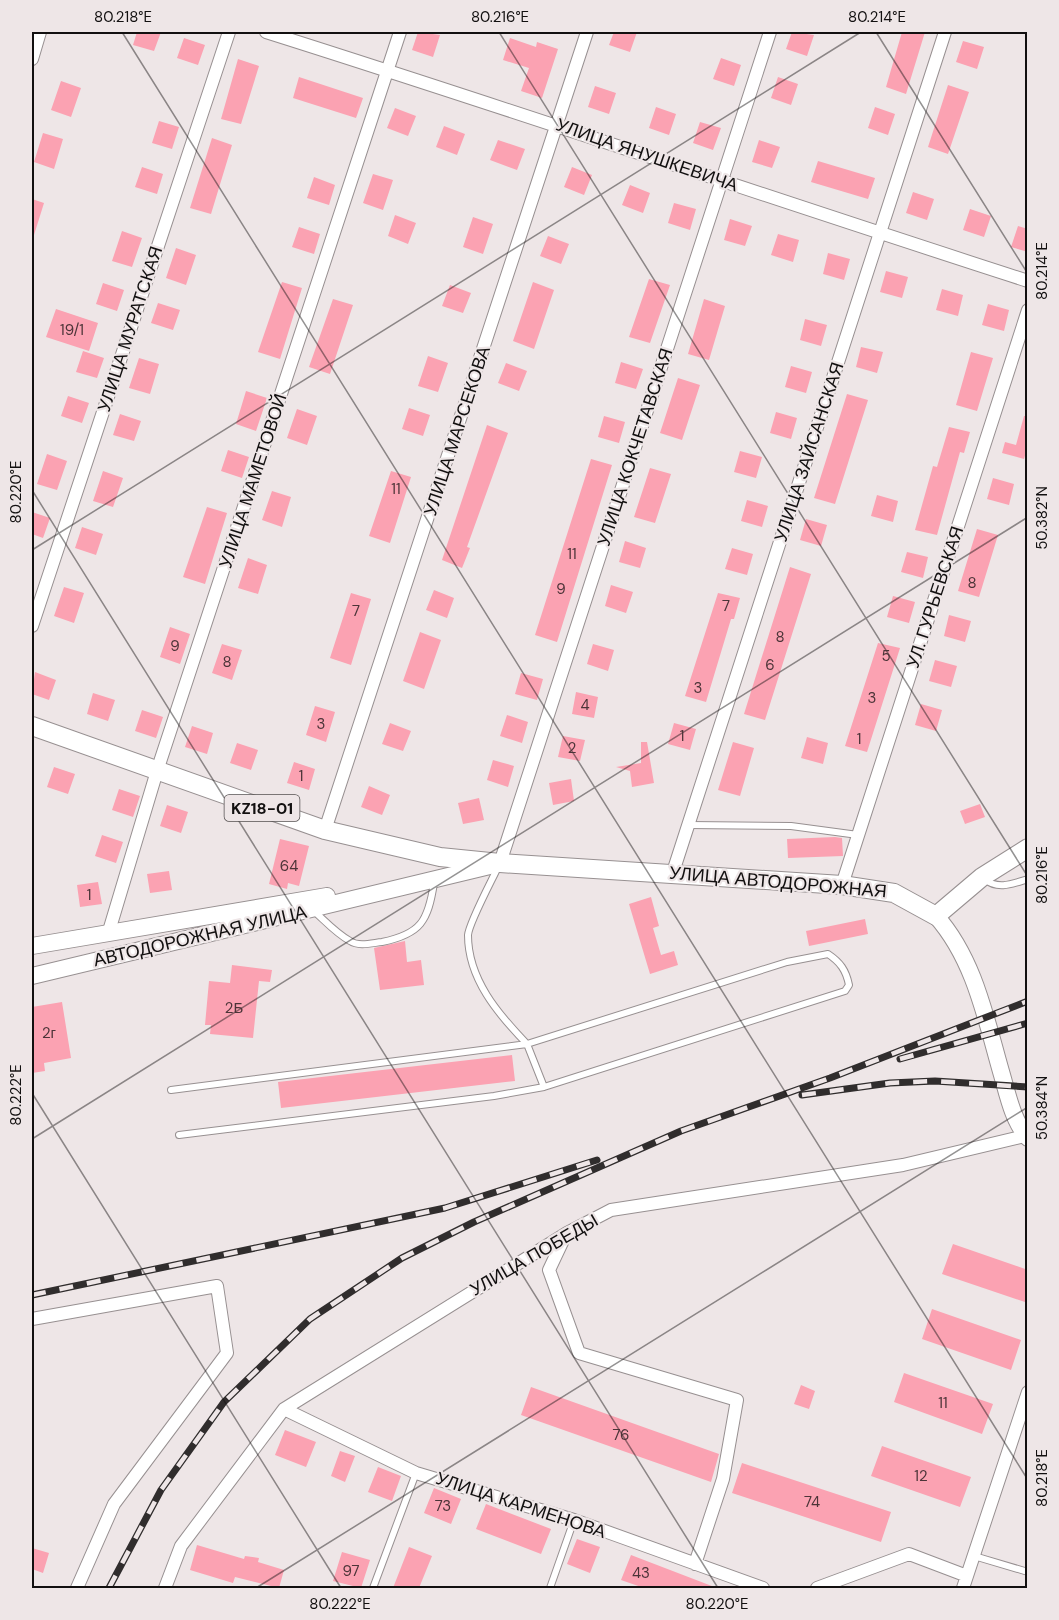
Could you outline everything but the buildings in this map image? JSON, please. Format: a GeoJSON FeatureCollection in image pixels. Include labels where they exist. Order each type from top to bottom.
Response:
{"type":"FeatureCollection","features":[{"type":"Feature","properties":{"kind":"main road","name":"KZ18-01"},"geometry":{"type":"LineString","coordinates":[[32,726],[326,830],[440,857],[500,863]]}},
{"type":"Feature","properties":{"kind":"main road"},"geometry":{"type":"LineString","coordinates":[[1026,1137],[1014,1115],[967,964],[951,933],[936,916],[982,877],[1027,847]]}},
{"type":"Feature","properties":{"kind":"main road","name":"УЛИЦА АВТОДОРОЖНАЯ"},"geometry":{"type":"LineString","coordinates":[[500,863],[673,872],[843,885],[894,893],[936,916]]}},
{"type":"Feature","properties":{"kind":"main road","name":"АВТОДОРОЖНАЯ УЛИЦА"},"geometry":{"type":"LineString","coordinates":[[32,976],[500,863]]}},
{"type":"Feature","properties":{"kind":"main road","name":"АВТОДОРОЖНАЯ УЛИЦА"},"geometry":{"type":"LineString","coordinates":[[32,946],[109,931],[338,894],[367,895]]}},
{"type":"Feature","properties":{"kind":"street"},"geometry":{"type":"LineString","coordinates":[[32,59],[40,32]]}},
{"type":"Feature","properties":{"kind":"street","name":"УЛИЦА МУРАТСКАЯ"},"geometry":{"type":"LineString","coordinates":[[32,626],[229,32]]}},
{"type":"Feature","properties":{"kind":"street","name":"УЛИЦА ЯНУШКЕВИЧА"},"geometry":{"type":"LineString","coordinates":[[266,32],[557,124],[721,182],[1028,280]]}},
{"type":"Feature","properties":{"kind":"street","name":"УЛИЦА МАМЕТОВОЙ"},"geometry":{"type":"LineString","coordinates":[[109,931],[157,771],[400,32]]}},
{"type":"Feature","properties":{"kind":"street","name":"УЛИЦА МАРСЕКОВА"},"geometry":{"type":"LineString","coordinates":[[326,830],[587,32]]}},
{"type":"Feature","properties":{"kind":"street","name":"УЛИЦА КОКЧЕТАВСКАЯ"},"geometry":{"type":"LineString","coordinates":[[500,863],[770,32]]}},
{"type":"Feature","properties":{"kind":"street","name":"УЛИЦА ЗАЙСАНСКАЯ"},"geometry":{"type":"LineString","coordinates":[[673,872],[945,32]]}},
{"type":"Feature","properties":{"kind":"street","name":"УЛ. ГУРЬЕВСКАЯ"},"geometry":{"type":"LineString","coordinates":[[843,885],[1028,310]]}},
{"type":"Feature","properties":{"kind":"street","name":"УЛИЦА ПОБЕДЫ"},"geometry":{"type":"LineString","coordinates":[[165,1588],[180,1546],[284,1409],[567,1233],[611,1210],[903,1165],[1026,1137]]}},
{"type":"Feature","properties":{"kind":"street"},"geometry":{"type":"LineString","coordinates":[[567,1233],[549,1270],[579,1353],[737,1400],[723,1479],[696,1564]]}},
{"type":"Feature","properties":{"kind":"street"},"geometry":{"type":"LineString","coordinates":[[32,1319],[217,1286],[227,1353],[114,1504],[77,1588]]}},
{"type":"Feature","properties":{"kind":"street"},"geometry":{"type":"LineString","coordinates":[[817,1588],[909,1554],[965,1582],[1028,1392]]}},
{"type":"Feature","properties":{"kind":"street","name":"УЛИЦА КАРМЕНОВА"},"geometry":{"type":"LineString","coordinates":[[284,1409],[416,1473],[574,1520],[763,1588]]}},
{"type":"Feature","properties":{"kind":"lane"},"geometry":{"type":"LineString","coordinates":[[688,825],[791,826],[859,835]]}},
{"type":"Feature","properties":{"kind":"lane"},"geometry":{"type":"LineString","coordinates":[[500,863],[468,933],[476,975],[500,1015],[527,1044],[544,1087]]}},
{"type":"Feature","properties":{"kind":"lane"},"geometry":{"type":"LineString","coordinates":[[982,877],[992,885],[1003,886],[1028,879]]}},
{"type":"Feature","properties":{"kind":"lane"},"geometry":{"type":"LineString","coordinates":[[313,910],[352,943],[367,944],[405,937],[413,933],[423,920],[431,901],[434,879]]}},
{"type":"Feature","properties":{"kind":"lane"},"geometry":{"type":"LineString","coordinates":[[171,1090],[527,1044],[787,963],[828,954],[838,960],[849,985],[845,991],[544,1087],[494,1096],[179,1135]]}},
{"type":"Feature","properties":{"kind":"lane"},"geometry":{"type":"LineString","coordinates":[[373,1588],[416,1473]]}},
{"type":"Feature","properties":{"kind":"lane"},"geometry":{"type":"LineString","coordinates":[[550,1588],[574,1520]]}},
{"type":"Feature","properties":{"kind":"lane"},"geometry":{"type":"LineString","coordinates":[[974,1556],[1028,1572]]}},
{"type":"Feature","properties":{"kind":"railway"},"geometry":{"type":"LineString","coordinates":[[109,1588],[161,1490],[224,1402],[310,1319],[402,1258],[474,1222],[681,1131],[830,1078],[1028,1001]]}},
{"type":"Feature","properties":{"kind":"railway"},"geometry":{"type":"LineString","coordinates":[[900,1059],[1028,1023]]}},
{"type":"Feature","properties":{"kind":"railway"},"geometry":{"type":"LineString","coordinates":[[802,1095],[890,1083],[935,1081],[1028,1087]]}},
{"type":"Feature","properties":{"kind":"railway"},"geometry":{"type":"LineString","coordinates":[[32,1295],[445,1208],[597,1160]]}}]}
